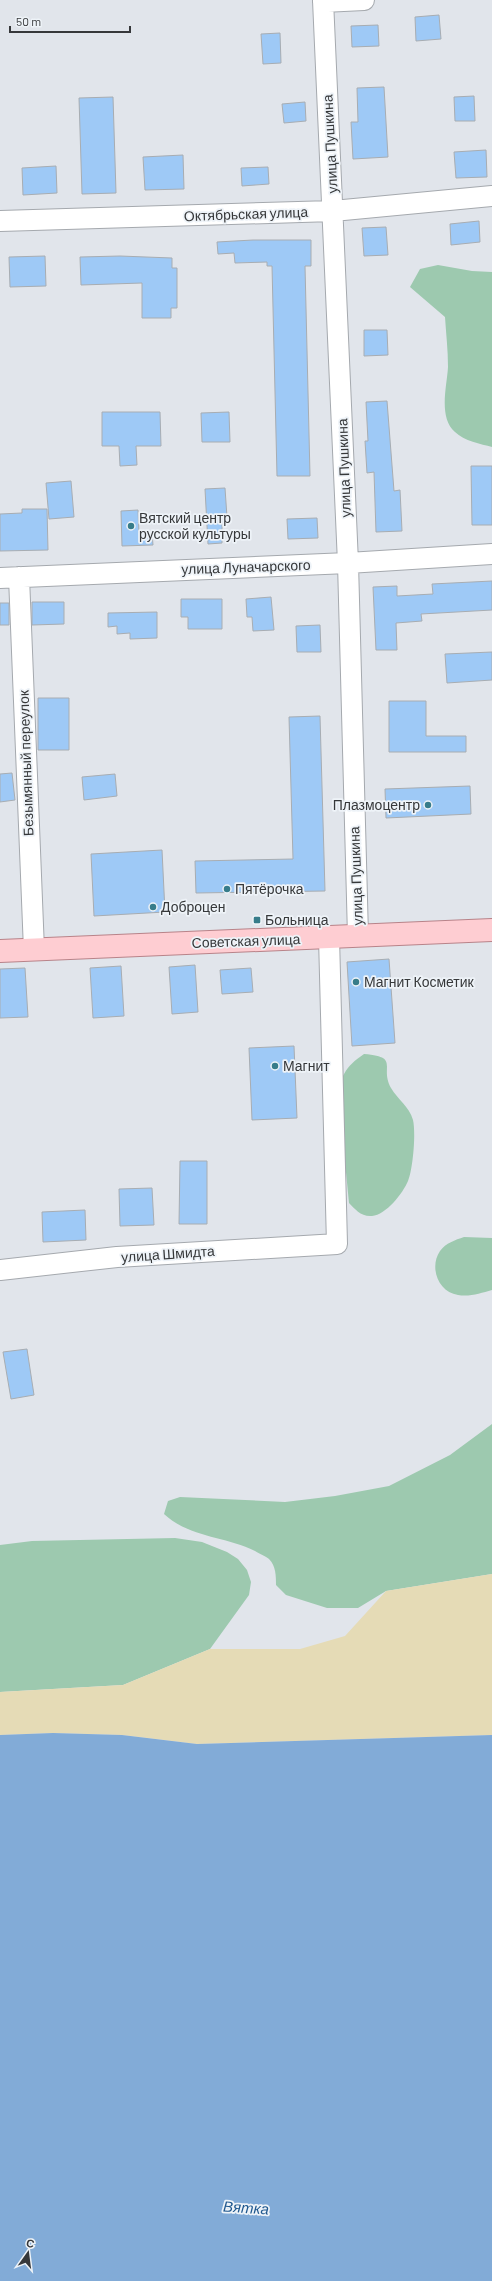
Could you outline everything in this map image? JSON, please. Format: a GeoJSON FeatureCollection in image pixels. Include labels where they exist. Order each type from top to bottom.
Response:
{"type":"FeatureCollection","features":[{"type":"Feature","properties":{"kind":"main road","name":"Советская улица"},"geometry":{"type":"LineString","coordinates":[[0,951],[492,930]]}},
{"type":"Feature","properties":{"kind":"street"},"geometry":{"type":"LineString","coordinates":[[323,1],[364,0]]}},
{"type":"Feature","properties":{"kind":"street","name":"улица Пушкина"},"geometry":{"type":"LineString","coordinates":[[323,1],[348,563],[358,936]]}},
{"type":"Feature","properties":{"kind":"street","name":"Октябрьская улица"},"geometry":{"type":"LineString","coordinates":[[0,221],[333,212],[492,196]]}},
{"type":"Feature","properties":{"kind":"street","name":"улица Луначарского"},"geometry":{"type":"LineString","coordinates":[[9,577],[348,563],[492,554]]}},
{"type":"Feature","properties":{"kind":"street","name":"Безымянный переулок"},"geometry":{"type":"LineString","coordinates":[[9,577],[34,950]]}},
{"type":"Feature","properties":{"kind":"street","name":"улица Шмидта"},"geometry":{"type":"LineString","coordinates":[[0,1270],[117,1258],[337,1244],[329,937]]}},
{"type":"Feature","properties":{"kind":"green space"},"geometry":{"type":"Polygon","coordinates":[[[438,265],[472,271],[492,272],[492,447],[463,438],[450,426],[447,418],[445,410],[445,392],[448,361],[445,317],[410,287],[420,269],[438,265]]]}},
{"type":"Feature","properties":{"kind":"green space"},"geometry":{"type":"Polygon","coordinates":[[[364,1054],[375,1055],[386,1061],[388,1081],[391,1088],[409,1111],[414,1126],[413,1160],[408,1181],[398,1197],[388,1208],[377,1215],[372,1216],[361,1214],[349,1203],[339,1101],[340,1085],[344,1073],[352,1063],[364,1054]]]}},
{"type":"Feature","properties":{"kind":"green space"},"geometry":{"type":"Polygon","coordinates":[[[464,1237],[492,1238],[492,1290],[471,1295],[458,1295],[445,1289],[437,1278],[435,1264],[440,1251],[448,1244],[464,1237]]]}},
{"type":"Feature","properties":{"kind":"green space"},"geometry":{"type":"Polygon","coordinates":[[[492,1424],[492,1574],[386,1591],[358,1608],[327,1608],[286,1595],[276,1585],[274,1568],[269,1559],[266,1557],[244,1546],[185,1528],[164,1514],[168,1501],[180,1497],[285,1502],[335,1496],[389,1486],[450,1455],[492,1424]]]}},
{"type":"Feature","properties":{"kind":"green space"},"geometry":{"type":"Polygon","coordinates":[[[175,1538],[202,1542],[227,1552],[238,1559],[247,1570],[251,1582],[249,1595],[210,1649],[123,1685],[0,1692],[0,1545],[32,1541],[175,1538]]]}},
{"type":"Feature","properties":{"kind":"sand"},"geometry":{"type":"Polygon","coordinates":[[[492,1574],[492,1735],[197,1744],[122,1735],[53,1733],[0,1735],[0,1692],[123,1685],[210,1649],[300,1649],[345,1636],[386,1591],[492,1574]]]}},
{"type":"Feature","properties":{"kind":"water","name":"Вятка"},"geometry":{"type":"Polygon","coordinates":[[[53,1733],[122,1735],[197,1744],[492,1735],[492,2281],[0,2281],[0,1735],[53,1733]]]}},
{"type":"Feature","properties":{"kind":"building"},"geometry":{"type":"Polygon","coordinates":[[[439,15],[441,39],[416,41],[415,17],[439,15]]]}},
{"type":"Feature","properties":{"kind":"building"},"geometry":{"type":"Polygon","coordinates":[[[378,25],[379,46],[352,47],[351,26],[378,25]]]}},
{"type":"Feature","properties":{"kind":"building"},"geometry":{"type":"Polygon","coordinates":[[[280,33],[281,63],[263,64],[261,34],[280,33]]]}},
{"type":"Feature","properties":{"kind":"building"},"geometry":{"type":"Polygon","coordinates":[[[384,87],[388,157],[353,159],[351,122],[358,122],[357,88],[384,87]]]}},
{"type":"Feature","properties":{"kind":"building"},"geometry":{"type":"Polygon","coordinates":[[[474,96],[475,121],[455,121],[454,97],[474,96]]]}},
{"type":"Feature","properties":{"kind":"building"},"geometry":{"type":"Polygon","coordinates":[[[113,97],[116,193],[82,194],[79,98],[113,97]]]}},
{"type":"Feature","properties":{"kind":"building"},"geometry":{"type":"Polygon","coordinates":[[[305,102],[306,121],[284,123],[282,104],[305,102]]]}},
{"type":"Feature","properties":{"kind":"building"},"geometry":{"type":"Polygon","coordinates":[[[486,150],[487,177],[456,178],[454,152],[486,150]]]}},
{"type":"Feature","properties":{"kind":"building"},"geometry":{"type":"Polygon","coordinates":[[[183,155],[184,189],[145,190],[143,157],[183,155]]]}},
{"type":"Feature","properties":{"kind":"building"},"geometry":{"type":"Polygon","coordinates":[[[56,166],[57,193],[23,195],[22,168],[56,166]]]}},
{"type":"Feature","properties":{"kind":"building"},"geometry":{"type":"Polygon","coordinates":[[[268,167],[269,184],[242,186],[241,168],[268,167]]]}},
{"type":"Feature","properties":{"kind":"building"},"geometry":{"type":"Polygon","coordinates":[[[479,221],[480,242],[451,245],[450,224],[479,221]]]}},
{"type":"Feature","properties":{"kind":"building"},"geometry":{"type":"Polygon","coordinates":[[[386,227],[388,255],[364,256],[362,228],[386,227]]]}},
{"type":"Feature","properties":{"kind":"building"},"geometry":{"type":"Polygon","coordinates":[[[253,240],[311,240],[311,266],[305,266],[310,476],[277,476],[272,266],[267,266],[267,262],[235,263],[234,253],[218,254],[217,242],[253,240]]]}},
{"type":"Feature","properties":{"kind":"building"},"geometry":{"type":"Polygon","coordinates":[[[45,256],[46,286],[10,287],[9,257],[45,256]]]}},
{"type":"Feature","properties":{"kind":"building"},"geometry":{"type":"Polygon","coordinates":[[[120,256],[172,258],[172,268],[177,268],[177,308],[171,308],[171,318],[142,318],[142,283],[81,285],[80,257],[120,256]]]}},
{"type":"Feature","properties":{"kind":"building"},"geometry":{"type":"Polygon","coordinates":[[[364,330],[387,330],[388,355],[364,356],[364,330]]]}},
{"type":"Feature","properties":{"kind":"building"},"geometry":{"type":"Polygon","coordinates":[[[387,401],[394,491],[400,490],[402,531],[376,532],[374,472],[367,473],[365,441],[368,441],[366,402],[387,401]]]}},
{"type":"Feature","properties":{"kind":"building"},"geometry":{"type":"Polygon","coordinates":[[[102,412],[160,412],[161,446],[136,446],[137,465],[120,466],[119,446],[102,446],[102,412]]]}},
{"type":"Feature","properties":{"kind":"building"},"geometry":{"type":"Polygon","coordinates":[[[229,412],[230,442],[202,442],[201,413],[229,412]]]}},
{"type":"Feature","properties":{"kind":"building"},"geometry":{"type":"Polygon","coordinates":[[[471,466],[492,466],[492,525],[472,525],[471,466]]]}},
{"type":"Feature","properties":{"kind":"building"},"geometry":{"type":"Polygon","coordinates":[[[71,481],[74,517],[49,519],[46,483],[71,481]]]}},
{"type":"Feature","properties":{"kind":"building"},"geometry":{"type":"Polygon","coordinates":[[[225,488],[227,517],[222,518],[222,543],[208,544],[205,489],[225,488]]]}},
{"type":"Feature","properties":{"kind":"building"},"geometry":{"type":"Polygon","coordinates":[[[22,509],[47,509],[48,550],[0,551],[0,514],[22,513],[22,509]]]}},
{"type":"Feature","properties":{"kind":"building"},"geometry":{"type":"Polygon","coordinates":[[[138,510],[139,533],[152,533],[153,545],[122,546],[121,511],[138,510]]]}},
{"type":"Feature","properties":{"kind":"building"},"geometry":{"type":"Polygon","coordinates":[[[317,518],[318,538],[288,539],[287,519],[317,518]]]}},
{"type":"Feature","properties":{"kind":"building"},"geometry":{"type":"Polygon","coordinates":[[[492,581],[492,610],[421,614],[422,621],[396,623],[397,650],[376,650],[373,587],[397,586],[397,596],[433,594],[432,584],[492,581]]]}},
{"type":"Feature","properties":{"kind":"building"},"geometry":{"type":"Polygon","coordinates":[[[271,597],[274,630],[253,631],[252,617],[247,617],[246,599],[271,597]]]}},
{"type":"Feature","properties":{"kind":"building"},"geometry":{"type":"Polygon","coordinates":[[[181,599],[222,599],[222,629],[188,629],[188,617],[181,617],[181,599]]]}},
{"type":"Feature","properties":{"kind":"building"},"geometry":{"type":"Polygon","coordinates":[[[32,602],[64,602],[64,624],[32,625],[32,602]]]}},
{"type":"Feature","properties":{"kind":"building"},"geometry":{"type":"Polygon","coordinates":[[[0,603],[9,603],[9,625],[0,625],[0,603]]]}},
{"type":"Feature","properties":{"kind":"building"},"geometry":{"type":"Polygon","coordinates":[[[157,612],[157,638],[130,639],[130,633],[117,634],[117,626],[108,627],[108,613],[157,612]]]}},
{"type":"Feature","properties":{"kind":"building"},"geometry":{"type":"Polygon","coordinates":[[[320,625],[321,652],[297,652],[296,626],[320,625]]]}},
{"type":"Feature","properties":{"kind":"building"},"geometry":{"type":"Polygon","coordinates":[[[492,652],[492,680],[447,683],[445,654],[492,652]]]}},
{"type":"Feature","properties":{"kind":"building"},"geometry":{"type":"Polygon","coordinates":[[[38,698],[69,698],[69,750],[38,750],[38,698]]]}},
{"type":"Feature","properties":{"kind":"building"},"geometry":{"type":"Polygon","coordinates":[[[389,701],[426,701],[426,736],[466,736],[466,752],[389,752],[389,701]]]}},
{"type":"Feature","properties":{"kind":"building"},"geometry":{"type":"Polygon","coordinates":[[[320,716],[325,891],[196,893],[195,861],[293,859],[289,717],[320,716]]]}},
{"type":"Feature","properties":{"kind":"building"},"geometry":{"type":"Polygon","coordinates":[[[12,773],[15,800],[0,802],[0,774],[12,773]]]}},
{"type":"Feature","properties":{"kind":"building"},"geometry":{"type":"Polygon","coordinates":[[[115,774],[117,796],[84,800],[82,777],[115,774]]]}},
{"type":"Feature","properties":{"kind":"building","name":"Плазмоцентр"},"geometry":{"type":"Polygon","coordinates":[[[470,786],[471,814],[386,818],[385,789],[470,786]]]}},
{"type":"Feature","properties":{"kind":"building"},"geometry":{"type":"Polygon","coordinates":[[[162,850],[165,912],[94,916],[91,854],[162,850]]]}},
{"type":"Feature","properties":{"kind":"building"},"geometry":{"type":"Polygon","coordinates":[[[389,959],[395,1043],[352,1046],[347,962],[389,959]]]}},
{"type":"Feature","properties":{"kind":"building"},"geometry":{"type":"Polygon","coordinates":[[[195,965],[198,1012],[172,1014],[169,967],[195,965]]]}},
{"type":"Feature","properties":{"kind":"building"},"geometry":{"type":"Polygon","coordinates":[[[121,966],[124,1016],[93,1018],[90,968],[121,966]]]}},
{"type":"Feature","properties":{"kind":"building"},"geometry":{"type":"Polygon","coordinates":[[[25,968],[28,1017],[0,1018],[0,969],[25,968]]]}},
{"type":"Feature","properties":{"kind":"building"},"geometry":{"type":"Polygon","coordinates":[[[251,968],[253,992],[222,994],[220,970],[251,968]]]}},
{"type":"Feature","properties":{"kind":"building"},"geometry":{"type":"Polygon","coordinates":[[[294,1046],[297,1118],[252,1120],[249,1048],[294,1046]]]}},
{"type":"Feature","properties":{"kind":"building"},"geometry":{"type":"Polygon","coordinates":[[[180,1161],[207,1161],[207,1224],[179,1224],[180,1161]]]}},
{"type":"Feature","properties":{"kind":"building"},"geometry":{"type":"Polygon","coordinates":[[[152,1188],[154,1225],[120,1226],[119,1189],[152,1188]]]}},
{"type":"Feature","properties":{"kind":"building"},"geometry":{"type":"Polygon","coordinates":[[[85,1210],[86,1240],[43,1242],[42,1212],[85,1210]]]}},
{"type":"Feature","properties":{"kind":"building"},"geometry":{"type":"Polygon","coordinates":[[[27,1349],[34,1395],[11,1399],[3,1352],[27,1349]]]}},
{"type":"Feature","properties":{"kind":"place","name":"Вятский центр русской культуры"},"geometry":{"type":"Point","coordinates":[131,526]}},
{"type":"Feature","properties":{"kind":"place","name":"Плазмоцентр"},"geometry":{"type":"Point","coordinates":[428,805]}},
{"type":"Feature","properties":{"kind":"place","name":"Пятёрочка"},"geometry":{"type":"Point","coordinates":[227,889]}},
{"type":"Feature","properties":{"kind":"place","name":"Доброцен"},"geometry":{"type":"Point","coordinates":[153,907]}},
{"type":"Feature","properties":{"kind":"place","name":"Больница"},"geometry":{"type":"Point","coordinates":[257,920]}},
{"type":"Feature","properties":{"kind":"place","name":"Магнит Косметик"},"geometry":{"type":"Point","coordinates":[356,982]}},
{"type":"Feature","properties":{"kind":"place","name":"Магнит"},"geometry":{"type":"Point","coordinates":[275,1066]}}]}
